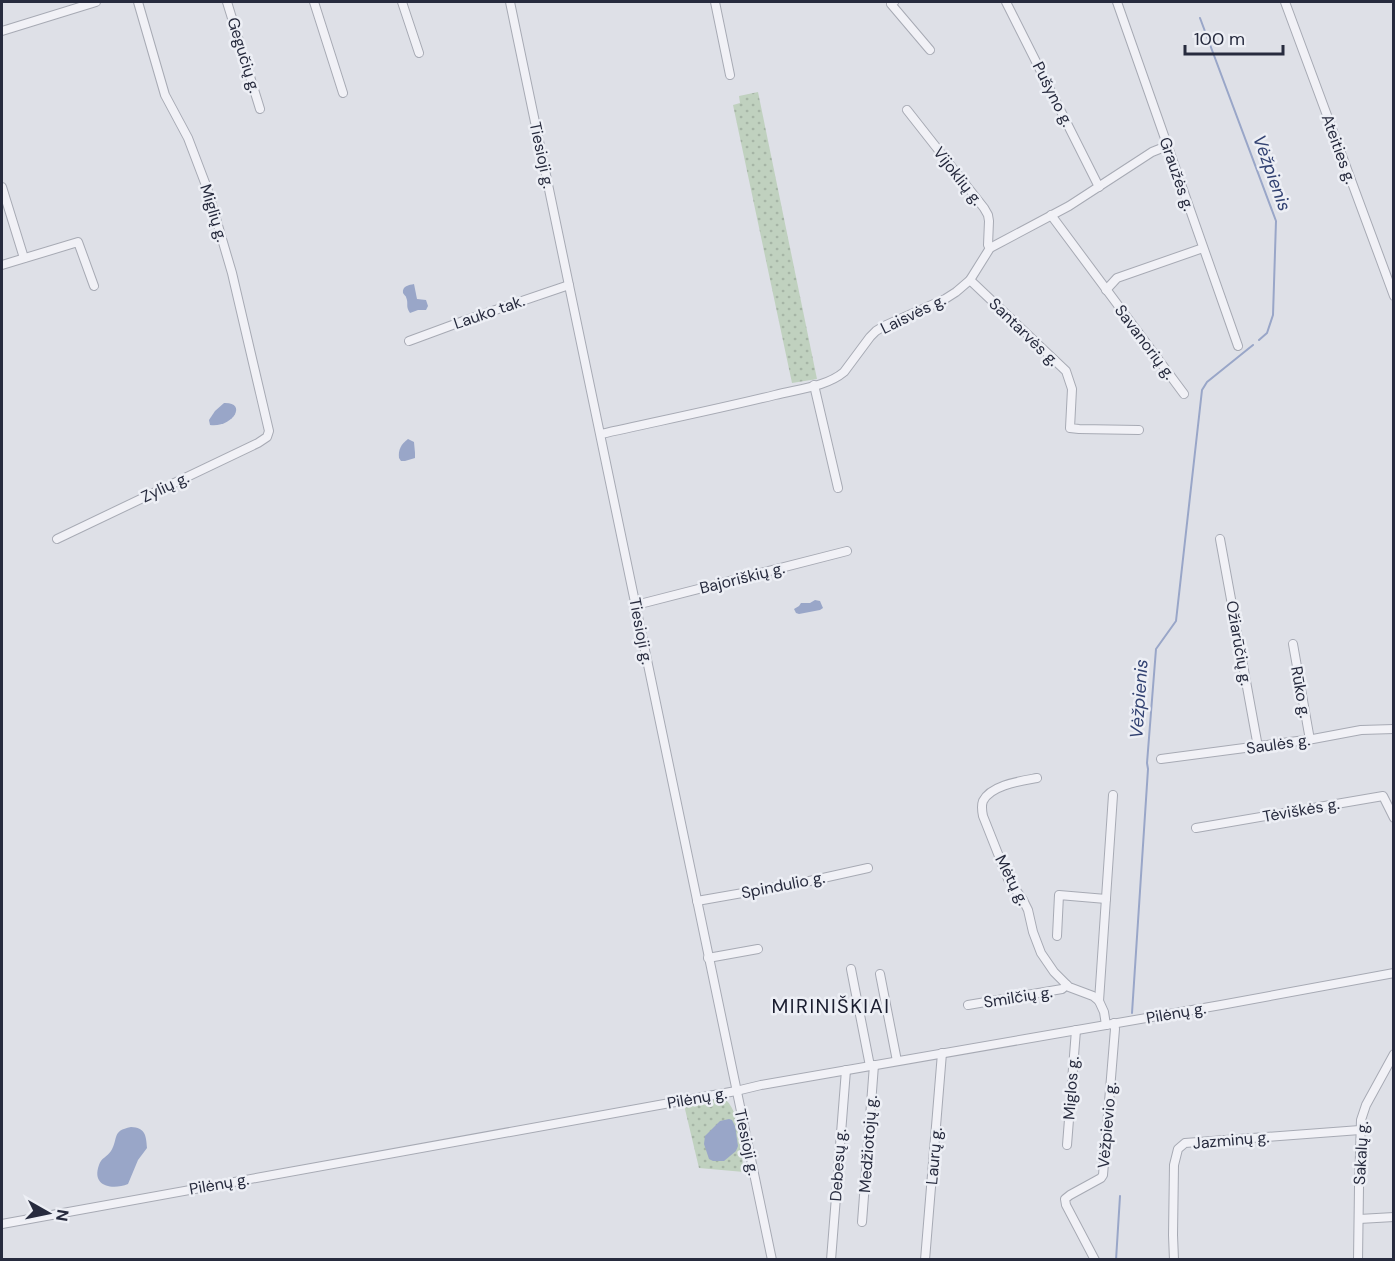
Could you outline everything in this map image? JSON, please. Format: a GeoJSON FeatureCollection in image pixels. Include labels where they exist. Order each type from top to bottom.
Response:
{"type":"FeatureCollection","features":[{"type":"Feature","properties":{"kind":"street"},"geometry":{"type":"LineString","coordinates":[[2,31],[96,2]]}},
{"type":"Feature","properties":{"kind":"street","name":"Miglių g."},"geometry":{"type":"LineString","coordinates":[[138,2],[165,94],[188,138],[207,188],[232,273],[269,431]]}},
{"type":"Feature","properties":{"kind":"street","name":"Gegučių g."},"geometry":{"type":"LineString","coordinates":[[227,2],[260,109]]}},
{"type":"Feature","properties":{"kind":"street"},"geometry":{"type":"LineString","coordinates":[[314,2],[343,93]]}},
{"type":"Feature","properties":{"kind":"street"},"geometry":{"type":"LineString","coordinates":[[402,2],[419,54]]}},
{"type":"Feature","properties":{"kind":"street","name":"Tiesioji g."},"geometry":{"type":"LineString","coordinates":[[510,2],[772,1260]]}},
{"type":"Feature","properties":{"kind":"street"},"geometry":{"type":"LineString","coordinates":[[715,2],[730,75]]}},
{"type":"Feature","properties":{"kind":"street"},"geometry":{"type":"LineString","coordinates":[[894,2],[891,4],[930,50]]}},
{"type":"Feature","properties":{"kind":"street","name":"Pušyno g."},"geometry":{"type":"LineString","coordinates":[[1006,2],[1099,187]]}},
{"type":"Feature","properties":{"kind":"street","name":"Graužės g."},"geometry":{"type":"LineString","coordinates":[[1117,2],[1238,346]]}},
{"type":"Feature","properties":{"kind":"street","name":"Ateities g."},"geometry":{"type":"LineString","coordinates":[[1285,2],[1394,296]]}},
{"type":"Feature","properties":{"kind":"street","name":"Vijoklių g."},"geometry":{"type":"LineString","coordinates":[[907,110],[984,208],[988,215],[988,245],[990,248]]}},
{"type":"Feature","properties":{"kind":"street","name":"Laisvės g."},"geometry":{"type":"LineString","coordinates":[[601,434],[718,409],[831,380],[844,372],[876,331],[956,292],[970,280],[990,248],[1069,206],[1152,152],[1167,146]]}},
{"type":"Feature","properties":{"kind":"street"},"geometry":{"type":"LineString","coordinates":[[2,187],[24,258]]}},
{"type":"Feature","properties":{"kind":"street"},"geometry":{"type":"LineString","coordinates":[[1051,215],[1106,290]]}},
{"type":"Feature","properties":{"kind":"street"},"geometry":{"type":"LineString","coordinates":[[2,265],[78,242],[94,286]]}},
{"type":"Feature","properties":{"kind":"street","name":"Savanorių g."},"geometry":{"type":"LineString","coordinates":[[1184,394],[1106,290],[1117,278],[1203,248]]}},
{"type":"Feature","properties":{"kind":"street","name":"Santarvės g."},"geometry":{"type":"LineString","coordinates":[[970,280],[1066,371],[1072,389],[1070,428],[1139,430]]}},
{"type":"Feature","properties":{"kind":"street","name":"Lauko tak."},"geometry":{"type":"LineString","coordinates":[[409,341],[569,285]]}},
{"type":"Feature","properties":{"kind":"street"},"geometry":{"type":"LineString","coordinates":[[814,385],[838,488]]}},
{"type":"Feature","properties":{"kind":"street","name":"Zylių g."},"geometry":{"type":"LineString","coordinates":[[57,539],[258,443],[267,437],[269,431]]}},
{"type":"Feature","properties":{"kind":"street","name":"Ožiarūčių g."},"geometry":{"type":"LineString","coordinates":[[1220,539],[1258,747]]}},
{"type":"Feature","properties":{"kind":"street","name":"Bajoriškių g."},"geometry":{"type":"LineString","coordinates":[[636,605],[847,551]]}},
{"type":"Feature","properties":{"kind":"street","name":"Rūko g."},"geometry":{"type":"LineString","coordinates":[[1293,644],[1310,740]]}},
{"type":"Feature","properties":{"kind":"street","name":"Saulės g."},"geometry":{"type":"LineString","coordinates":[[1161,759],[1310,740],[1361,730],[1394,729]]}},
{"type":"Feature","properties":{"kind":"street","name":"Mėtų g."},"geometry":{"type":"LineString","coordinates":[[1037,778],[1005,785],[992,791],[983,801],[983,816],[1008,879],[1028,910],[1041,953],[1054,972],[1067,985],[1099,1001]]}},
{"type":"Feature","properties":{"kind":"street"},"geometry":{"type":"LineString","coordinates":[[1110,1024],[1099,1001],[1113,795]]}},
{"type":"Feature","properties":{"kind":"street","name":"Tėviškės g."},"geometry":{"type":"LineString","coordinates":[[1196,828],[1383,796],[1394,818]]}},
{"type":"Feature","properties":{"kind":"street","name":"Spindulio g."},"geometry":{"type":"LineString","coordinates":[[697,901],[805,882],[868,868]]}},
{"type":"Feature","properties":{"kind":"street"},"geometry":{"type":"LineString","coordinates":[[1057,936],[1059,896],[1106,898]]}},
{"type":"Feature","properties":{"kind":"street"},"geometry":{"type":"LineString","coordinates":[[708,958],[758,949]]}},
{"type":"Feature","properties":{"kind":"street","name":"Medžiotojų g."},"geometry":{"type":"LineString","coordinates":[[852,969],[872,1066],[862,1222]]}},
{"type":"Feature","properties":{"kind":"street","name":"Pilėnų g."},"geometry":{"type":"LineString","coordinates":[[2,1224],[761,1085],[1394,974]]}},
{"type":"Feature","properties":{"kind":"street"},"geometry":{"type":"LineString","coordinates":[[880,975],[897,1061]]}},
{"type":"Feature","properties":{"kind":"street","name":"Smilčių g."},"geometry":{"type":"LineString","coordinates":[[968,1005],[1062,989],[1067,985]]}},
{"type":"Feature","properties":{"kind":"street","name":"Vėžpievio g."},"geometry":{"type":"LineString","coordinates":[[1095,1260],[1065,1199],[1103,1175],[1114,1029],[1110,1024]]}},
{"type":"Feature","properties":{"kind":"street","name":"Miglos g."},"geometry":{"type":"LineString","coordinates":[[1067,1145],[1076,1030]]}},
{"type":"Feature","properties":{"kind":"street","name":"Laurų g."},"geometry":{"type":"LineString","coordinates":[[925,1260],[942,1053]]}},
{"type":"Feature","properties":{"kind":"street","name":"Sakalų g."},"geometry":{"type":"LineString","coordinates":[[1358,1260],[1360,1130],[1366,1105],[1394,1054]]}},
{"type":"Feature","properties":{"kind":"street","name":"Debesų g."},"geometry":{"type":"LineString","coordinates":[[831,1260],[846,1070]]}},
{"type":"Feature","properties":{"kind":"street","name":"Jazminų g."},"geometry":{"type":"LineString","coordinates":[[1174,1260],[1174,1165],[1178,1149],[1185,1143],[1360,1130]]}},
{"type":"Feature","properties":{"kind":"street"},"geometry":{"type":"LineString","coordinates":[[1359,1219],[1394,1217]]}},
{"type":"Feature","properties":{"kind":"green space"},"geometry":{"type":"Polygon","coordinates":[[[758,92],[817,379],[792,383],[733,105],[740,103],[739,96],[758,92]]]}},
{"type":"Feature","properties":{"kind":"green space"},"geometry":{"type":"Polygon","coordinates":[[[723,1098],[729,1103],[737,1121],[744,1172],[699,1168],[684,1105],[723,1098]]]}},
{"type":"Feature","properties":{"kind":"water"},"geometry":{"type":"Polygon","coordinates":[[[414,284],[417,299],[426,300],[428,306],[426,310],[410,313],[403,291],[406,286],[414,284]]]}},
{"type":"Feature","properties":{"kind":"water"},"geometry":{"type":"Polygon","coordinates":[[[224,403],[235,406],[235,415],[225,423],[210,425],[209,420],[224,403]]]}},
{"type":"Feature","properties":{"kind":"water"},"geometry":{"type":"Polygon","coordinates":[[[408,439],[414,442],[415,458],[401,461],[400,450],[408,439]]]}},
{"type":"Feature","properties":{"kind":"water"},"geometry":{"type":"Polygon","coordinates":[[[815,600],[820,601],[823,608],[796,613],[794,609],[801,603],[810,603],[815,600]]]}},
{"type":"Feature","properties":{"kind":"water"},"geometry":{"type":"Polygon","coordinates":[[[729,1119],[735,1126],[738,1146],[736,1151],[724,1161],[713,1161],[709,1159],[704,1144],[705,1136],[720,1121],[729,1119]]]}},
{"type":"Feature","properties":{"kind":"water"},"geometry":{"type":"Polygon","coordinates":[[[131,1127],[142,1130],[147,1148],[138,1160],[128,1184],[116,1187],[105,1185],[98,1178],[100,1163],[111,1151],[118,1133],[131,1127]]]}},
{"type":"Feature","properties":{"kind":"waterway","name":"Vėžpienis"},"geometry":{"type":"LineString","coordinates":[[1200,18],[1276,221],[1273,315],[1267,333],[1259,340]]}},
{"type":"Feature","properties":{"kind":"waterway","name":"Vėžpienis"},"geometry":{"type":"LineString","coordinates":[[1132,1013],[1156,649],[1176,621],[1202,390],[1207,382],[1253,345]]}},
{"type":"Feature","properties":{"kind":"waterway","name":"Vėžpienis"},"geometry":{"type":"LineString","coordinates":[[1116,1260],[1120,1196]]}},
{"type":"Feature","properties":{"kind":"district","name":"MIRINIŠKIAI"},"geometry":{"type":"Point","coordinates":[831,1006]}}]}
